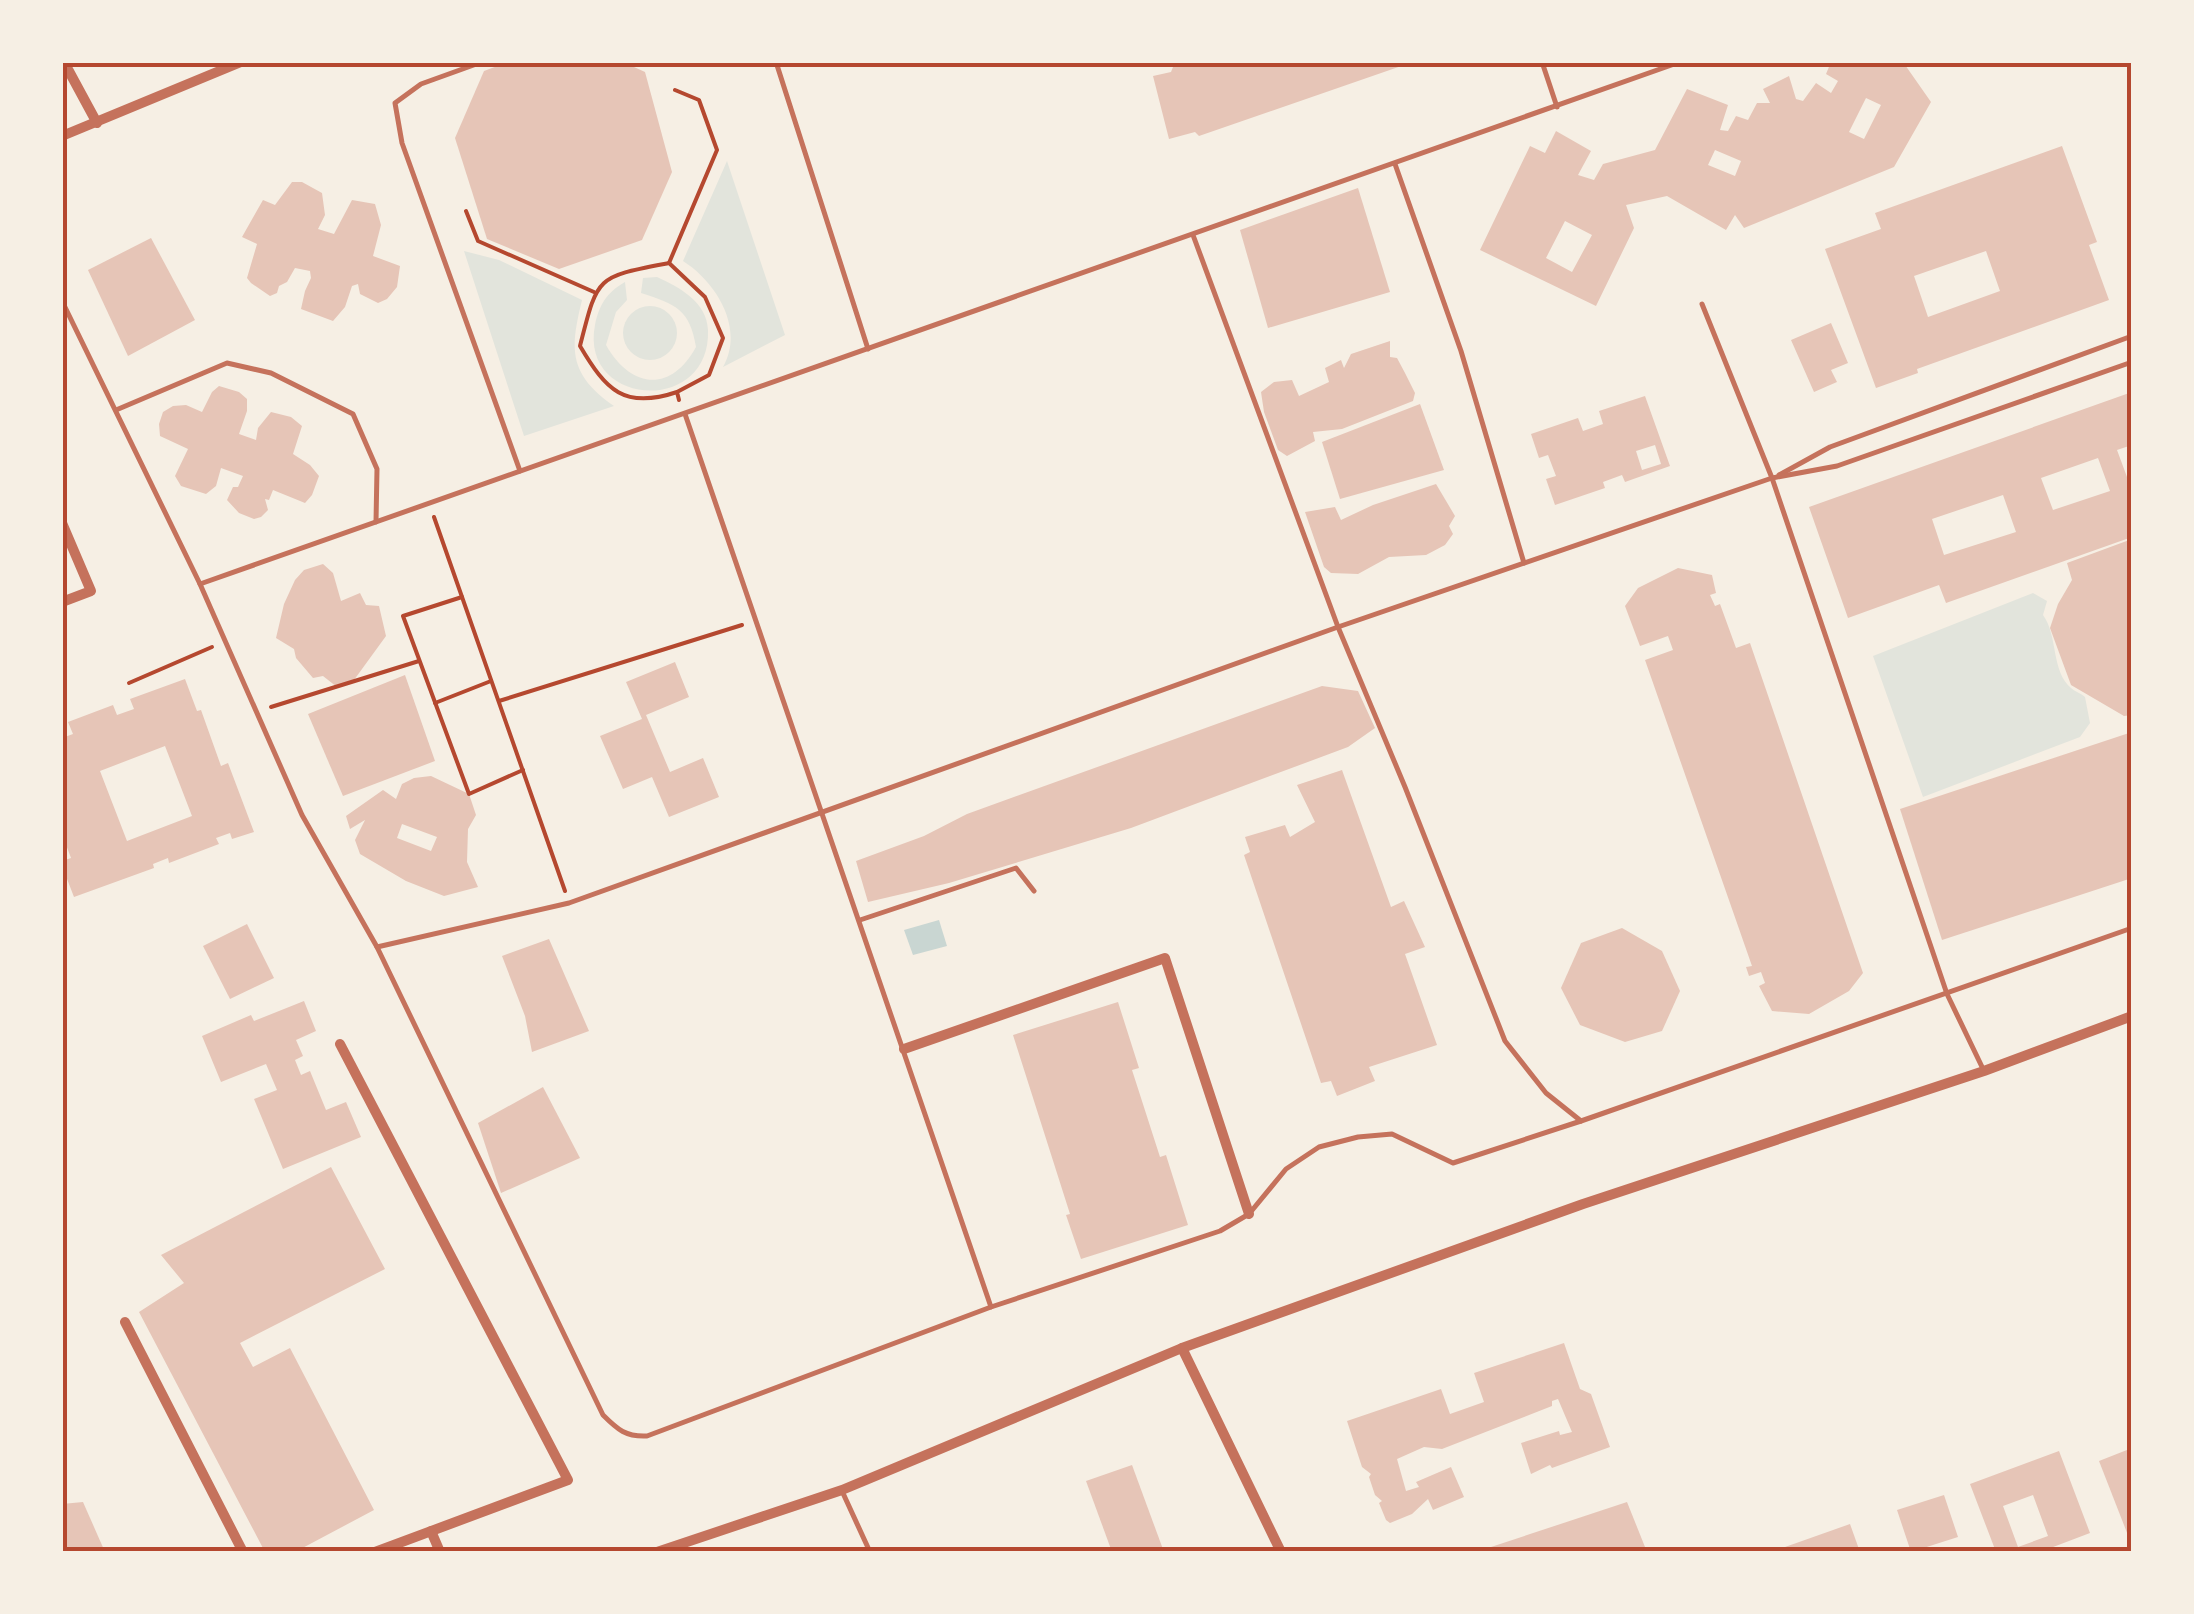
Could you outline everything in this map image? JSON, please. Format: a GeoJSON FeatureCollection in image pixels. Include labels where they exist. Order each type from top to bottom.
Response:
{"type":"FeatureCollection","features":[{"type":"Feature","properties":{"kind":"street"},"geometry":{"type":"LineString","coordinates":[[64,62],[97,123]]}},
{"type":"Feature","properties":{"kind":"street"},"geometry":{"type":"LineString","coordinates":[[62,136],[223,66],[241,62]]}},
{"type":"Feature","properties":{"kind":"street"},"geometry":{"type":"LineString","coordinates":[[62,523],[92,591],[62,602]]}},
{"type":"Feature","properties":{"kind":"street"},"geometry":{"type":"LineString","coordinates":[[904,1050],[1165,958],[1249,1214]]}},
{"type":"Feature","properties":{"kind":"street"},"geometry":{"type":"LineString","coordinates":[[657,1552],[842,1490],[1182,1348],[1583,1204],[1984,1071],[2132,1016]]}},
{"type":"Feature","properties":{"kind":"street"},"geometry":{"type":"LineString","coordinates":[[340,1044],[568,1480],[374,1552]]}},
{"type":"Feature","properties":{"kind":"street"},"geometry":{"type":"LineString","coordinates":[[126,1322],[243,1552]]}},
{"type":"Feature","properties":{"kind":"street"},"geometry":{"type":"LineString","coordinates":[[1182,1348],[1281,1552]]}},
{"type":"Feature","properties":{"kind":"street"},"geometry":{"type":"LineString","coordinates":[[432,1531],[440,1552]]}},
{"type":"Feature","properties":{"kind":"lane"},"geometry":{"type":"LineString","coordinates":[[482,62],[422,84],[395,103],[402,143],[520,472]]}},
{"type":"Feature","properties":{"kind":"lane"},"geometry":{"type":"LineString","coordinates":[[776,62],[868,349]]}},
{"type":"Feature","properties":{"kind":"lane"},"geometry":{"type":"LineString","coordinates":[[1542,62],[1557,107]]}},
{"type":"Feature","properties":{"kind":"lane"},"geometry":{"type":"LineString","coordinates":[[200,584],[1680,62]]}},
{"type":"Feature","properties":{"kind":"lane"},"geometry":{"type":"LineString","coordinates":[[1395,164],[1461,351],[1524,564]]}},
{"type":"Feature","properties":{"kind":"lane"},"geometry":{"type":"LineString","coordinates":[[1194,235],[1338,627],[1505,1041],[1546,1093],[1581,1122]]}},
{"type":"Feature","properties":{"kind":"lane"},"geometry":{"type":"LineString","coordinates":[[62,301],[200,584],[302,816],[377,947],[603,1415],[620,1432],[633,1436],[647,1436],[991,1307],[1220,1231],[1249,1214],[1286,1169],[1318,1147],[1358,1136],[1392,1134],[1453,1163],[1581,1122],[2132,928]]}},
{"type":"Feature","properties":{"kind":"lane"},"geometry":{"type":"LineString","coordinates":[[1702,304],[1772,478],[1948,994],[1984,1071]]}},
{"type":"Feature","properties":{"kind":"lane"},"geometry":{"type":"LineString","coordinates":[[1772,478],[1830,447],[2132,336]]}},
{"type":"Feature","properties":{"kind":"lane"},"geometry":{"type":"LineString","coordinates":[[377,947],[569,903],[1338,627],[1772,478],[1837,466],[2132,362]]}},
{"type":"Feature","properties":{"kind":"lane"},"geometry":{"type":"LineString","coordinates":[[116,410],[227,363],[271,374],[353,414],[377,470],[376,522]]}},
{"type":"Feature","properties":{"kind":"lane"},"geometry":{"type":"LineString","coordinates":[[685,414],[991,1307]]}},
{"type":"Feature","properties":{"kind":"lane"},"geometry":{"type":"LineString","coordinates":[[860,920],[1016,868],[1034,891]]}},
{"type":"Feature","properties":{"kind":"lane"},"geometry":{"type":"LineString","coordinates":[[842,1490],[870,1552]]}},
{"type":"Feature","properties":{"kind":"path"},"geometry":{"type":"LineString","coordinates":[[668,263],[717,150],[699,100],[675,90]]}},
{"type":"Feature","properties":{"kind":"path"},"geometry":{"type":"LineString","coordinates":[[466,210],[478,242],[594,292]]}},
{"type":"Feature","properties":{"kind":"path"},"geometry":{"type":"LineString","coordinates":[[668,263],[705,297],[723,338],[709,375],[650,401],[620,396],[597,376],[580,346],[594,292],[616,273],[668,263]]}},
{"type":"Feature","properties":{"kind":"path"},"geometry":{"type":"LineString","coordinates":[[676,392],[685,414]]}},
{"type":"Feature","properties":{"kind":"path"},"geometry":{"type":"LineString","coordinates":[[430,504],[569,903]]}},
{"type":"Feature","properties":{"kind":"path"},"geometry":{"type":"LineString","coordinates":[[462,597],[403,616],[469,794],[523,770]]}},
{"type":"Feature","properties":{"kind":"path"},"geometry":{"type":"LineString","coordinates":[[498,701],[757,620]]}},
{"type":"Feature","properties":{"kind":"path"},"geometry":{"type":"LineString","coordinates":[[129,683],[225,642]]}},
{"type":"Feature","properties":{"kind":"path"},"geometry":{"type":"LineString","coordinates":[[256,712],[419,661]]}},
{"type":"Feature","properties":{"kind":"path"},"geometry":{"type":"LineString","coordinates":[[434,702],[492,681]]}},
{"type":"Feature","properties":{"kind":"shaded area"},"geometry":{"type":"Polygon","coordinates":[[[727,161],[785,335],[723,367],[731,337],[724,307],[706,281],[683,261],[727,161]]]}},
{"type":"Feature","properties":{"kind":"shaded area"},"geometry":{"type":"Polygon","coordinates":[[[464,251],[499,260],[582,300],[575,333],[576,359],[588,383],[614,406],[524,436],[464,251]]]}},
{"type":"Feature","properties":{"kind":"shaded area"},"geometry":{"type":"Polygon","coordinates":[[[657,277],[697,304],[708,330],[703,358],[689,377],[669,388],[647,391],[625,385],[606,372],[595,352],[595,325],[605,300],[625,282],[627,300],[616,312],[606,345],[616,360],[639,377],[651,380],[675,372],[696,347],[690,324],[679,310],[641,293],[643,278],[657,277]]]}},
{"type":"Feature","properties":{"kind":"shaded area"},"geometry":{"type":"Polygon","coordinates":[[[650,306],[669,314],[677,333],[669,352],[650,360],[631,352],[623,333],[631,314],[650,306]]]}},
{"type":"Feature","properties":{"kind":"shaded area"},"geometry":{"type":"Polygon","coordinates":[[[2033,593],[2047,601],[2043,615],[2060,672],[2071,688],[2085,697],[2090,723],[2080,737],[1923,797],[1873,656],[2033,593]]]}},
{"type":"Feature","properties":{"kind":"shaded area"},"geometry":{"type":"Polygon","coordinates":[[[939,920],[947,946],[913,955],[904,930],[939,920]]]}},
{"type":"Feature","properties":{"kind":"building"},"geometry":{"type":"Polygon","coordinates":[[[508,62],[623,62],[645,72],[672,172],[642,240],[559,269],[487,239],[455,138],[484,71],[508,62]]]}},
{"type":"Feature","properties":{"kind":"building"},"geometry":{"type":"Polygon","coordinates":[[[1175,62],[1410,63],[1199,136],[1195,132],[1169,139],[1153,76],[1171,72],[1175,62]]]}},
{"type":"Feature","properties":{"kind":"building"},"geometry":{"type":"Polygon","coordinates":[[[1831,62],[1903,62],[1931,102],[1894,167],[1744,228],[1735,215],[1726,230],[1667,196],[1626,205],[1634,228],[1596,306],[1480,250],[1530,146],[1545,153],[1556,131],[1591,151],[1578,175],[1594,180],[1603,164],[1655,150],[1687,89],[1728,105],[1720,130],[1728,131],[1736,116],[1748,120],[1757,103],[1770,103],[1763,89],[1789,76],[1796,99],[1803,101],[1816,83],[1831,93],[1838,81],[1826,74],[1831,62]],[[1866,98],[1849,132],[1864,139],[1881,105],[1866,98]],[[1715,150],[1708,165],[1735,176],[1741,161],[1715,150]],[[1565,221],[1546,258],[1572,272],[1592,235],[1565,221]]]}},
{"type":"Feature","properties":{"kind":"building"},"geometry":{"type":"Polygon","coordinates":[[[2062,146],[2097,242],[2089,245],[2109,300],[1917,369],[1918,373],[1876,388],[1825,249],[1881,229],[1875,213],[2062,146]],[[1986,251],[1914,276],[1928,317],[2000,291],[1986,251]]]}},
{"type":"Feature","properties":{"kind":"building"},"geometry":{"type":"Polygon","coordinates":[[[292,182],[302,182],[322,193],[325,215],[318,229],[334,234],[352,200],[375,204],[381,225],[373,256],[400,266],[397,287],[387,299],[378,303],[360,294],[358,284],[352,286],[345,307],[333,321],[301,309],[310,271],[295,268],[287,282],[270,296],[251,283],[247,278],[257,244],[242,237],[263,200],[275,205],[292,182]]]}},
{"type":"Feature","properties":{"kind":"building"},"geometry":{"type":"Polygon","coordinates":[[[1358,188],[1390,292],[1268,328],[1240,230],[1358,188]]]}},
{"type":"Feature","properties":{"kind":"building"},"geometry":{"type":"Polygon","coordinates":[[[151,238],[195,320],[128,356],[88,270],[151,238]]]}},
{"type":"Feature","properties":{"kind":"building"},"geometry":{"type":"Polygon","coordinates":[[[1831,323],[1848,363],[1831,370],[1837,382],[1814,392],[1791,340],[1831,323]]]}},
{"type":"Feature","properties":{"kind":"building"},"geometry":{"type":"Polygon","coordinates":[[[1390,341],[1390,357],[1397,358],[1405,373],[1415,393],[1413,401],[1342,429],[1313,432],[1315,441],[1287,456],[1278,450],[1261,392],[1274,382],[1292,380],[1299,396],[1329,382],[1325,368],[1341,360],[1344,368],[1351,354],[1390,341]]]}},
{"type":"Feature","properties":{"kind":"building"},"geometry":{"type":"Polygon","coordinates":[[[219,386],[247,399],[239,434],[256,440],[258,428],[271,412],[291,417],[302,426],[293,454],[319,476],[305,503],[273,490],[269,500],[265,499],[268,510],[261,517],[254,519],[239,513],[227,500],[243,476],[221,468],[216,486],[206,494],[181,486],[175,476],[188,449],[160,436],[163,412],[186,405],[202,412],[219,386]]]}},
{"type":"Feature","properties":{"kind":"building"},"geometry":{"type":"Polygon","coordinates":[[[2132,392],[2132,445],[2117,450],[2127,477],[2132,476],[2132,537],[1946,603],[1939,585],[1848,618],[1809,507],[2132,392]],[[2098,458],[2041,478],[2053,510],[2110,491],[2098,458]],[[2003,495],[1932,519],[1944,555],[2016,532],[2003,495]]]}},
{"type":"Feature","properties":{"kind":"building"},"geometry":{"type":"Polygon","coordinates":[[[1645,396],[1670,466],[1625,482],[1622,475],[1603,482],[1605,488],[1555,505],[1546,479],[1556,476],[1548,455],[1539,458],[1531,434],[1578,418],[1583,431],[1603,424],[1599,411],[1645,396]],[[1655,445],[1636,451],[1642,470],[1661,464],[1655,445]]]}},
{"type":"Feature","properties":{"kind":"building"},"geometry":{"type":"Polygon","coordinates":[[[1420,404],[1444,470],[1340,499],[1322,442],[1420,404]]]}},
{"type":"Feature","properties":{"kind":"building"},"geometry":{"type":"Polygon","coordinates":[[[1436,484],[1455,516],[1449,526],[1453,534],[1445,545],[1426,555],[1389,557],[1358,574],[1331,573],[1324,567],[1305,512],[1335,507],[1341,520],[1436,484]]]}},
{"type":"Feature","properties":{"kind":"building"},"geometry":{"type":"Polygon","coordinates":[[[2132,539],[2132,715],[2124,716],[2071,685],[2050,628],[2072,580],[2067,563],[2132,539]]]}},
{"type":"Feature","properties":{"kind":"building"},"geometry":{"type":"Polygon","coordinates":[[[323,564],[333,573],[341,601],[360,593],[366,605],[379,606],[386,636],[354,680],[337,687],[323,676],[313,678],[296,658],[294,649],[276,638],[295,580],[304,570],[323,564]]]}},
{"type":"Feature","properties":{"kind":"building"},"geometry":{"type":"Polygon","coordinates":[[[1678,568],[1712,575],[1716,593],[1710,595],[1715,606],[1720,604],[1736,648],[1750,643],[1863,973],[1849,991],[1809,1014],[1772,1011],[1759,986],[1765,983],[1761,972],[1749,976],[1746,967],[1752,966],[1645,660],[1673,650],[1668,636],[1640,646],[1625,606],[1638,588],[1678,568]]]}},
{"type":"Feature","properties":{"kind":"building"},"geometry":{"type":"Polygon","coordinates":[[[675,662],[689,697],[646,715],[670,772],[703,758],[719,797],[669,817],[652,777],[623,789],[600,736],[642,719],[626,682],[675,662]]]}},
{"type":"Feature","properties":{"kind":"building"},"geometry":{"type":"Polygon","coordinates":[[[405,675],[435,761],[343,796],[308,714],[405,675]]]}},
{"type":"Feature","properties":{"kind":"building"},"geometry":{"type":"Polygon","coordinates":[[[185,679],[221,766],[228,763],[254,832],[232,839],[230,833],[216,838],[219,844],[169,863],[168,858],[153,864],[154,868],[74,897],[62,866],[62,861],[71,858],[62,834],[62,738],[73,734],[68,722],[113,705],[117,715],[134,709],[130,699],[185,679]],[[165,746],[100,771],[127,841],[192,816],[165,746]]]}},
{"type":"Feature","properties":{"kind":"building"},"geometry":{"type":"Polygon","coordinates":[[[1322,686],[1358,691],[1375,728],[1348,747],[1131,828],[949,883],[868,902],[856,861],[924,836],[967,814],[1322,686]]]}},
{"type":"Feature","properties":{"kind":"building"},"geometry":{"type":"Polygon","coordinates":[[[2132,732],[2132,878],[1942,940],[1900,809],[2132,732]]]}},
{"type":"Feature","properties":{"kind":"building"},"geometry":{"type":"Polygon","coordinates":[[[1342,770],[1391,907],[1404,901],[1425,947],[1405,954],[1437,1045],[1369,1067],[1375,1081],[1337,1096],[1331,1081],[1321,1083],[1244,855],[1250,852],[1245,837],[1285,825],[1290,837],[1315,822],[1297,785],[1342,770]]]}},
{"type":"Feature","properties":{"kind":"building"},"geometry":{"type":"Polygon","coordinates":[[[431,776],[469,794],[476,815],[468,829],[467,862],[478,887],[444,896],[406,881],[360,854],[355,840],[365,820],[350,829],[346,816],[383,790],[396,799],[402,784],[431,776]],[[402,824],[397,838],[431,851],[437,837],[402,824]]]}},
{"type":"Feature","properties":{"kind":"building"},"geometry":{"type":"Polygon","coordinates":[[[247,924],[274,978],[230,999],[203,946],[247,924]]]}},
{"type":"Feature","properties":{"kind":"building"},"geometry":{"type":"Polygon","coordinates":[[[1622,928],[1662,951],[1680,991],[1662,1031],[1625,1042],[1580,1025],[1561,988],[1581,943],[1622,928]]]}},
{"type":"Feature","properties":{"kind":"building"},"geometry":{"type":"Polygon","coordinates":[[[549,939],[589,1031],[532,1052],[525,1016],[502,956],[549,939]]]}},
{"type":"Feature","properties":{"kind":"building"},"geometry":{"type":"Polygon","coordinates":[[[304,1001],[316,1031],[296,1040],[303,1056],[295,1060],[301,1075],[310,1071],[326,1110],[346,1102],[361,1137],[283,1169],[254,1099],[277,1090],[266,1064],[221,1082],[202,1036],[251,1015],[254,1021],[304,1001]]]}},
{"type":"Feature","properties":{"kind":"building"},"geometry":{"type":"Polygon","coordinates":[[[1118,1002],[1139,1068],[1132,1070],[1160,1157],[1166,1155],[1188,1225],[1081,1259],[1013,1035],[1118,1002]]]}},
{"type":"Feature","properties":{"kind":"building"},"geometry":{"type":"Polygon","coordinates":[[[543,1087],[580,1158],[501,1193],[478,1123],[543,1087]]]}},
{"type":"Feature","properties":{"kind":"building"},"geometry":{"type":"Polygon","coordinates":[[[331,1167],[385,1269],[240,1343],[253,1367],[290,1348],[374,1510],[295,1552],[265,1552],[139,1312],[184,1283],[161,1255],[331,1167]]]}},
{"type":"Feature","properties":{"kind":"building"},"geometry":{"type":"Polygon","coordinates":[[[1564,1343],[1580,1389],[1591,1394],[1610,1447],[1531,1474],[1521,1443],[1559,1431],[1560,1435],[1572,1432],[1558,1399],[1552,1401],[1552,1406],[1442,1449],[1424,1447],[1397,1459],[1406,1491],[1419,1487],[1416,1482],[1451,1467],[1464,1497],[1433,1510],[1428,1499],[1412,1514],[1390,1523],[1386,1520],[1379,1503],[1382,1501],[1375,1495],[1371,1474],[1362,1467],[1347,1421],[1441,1389],[1450,1414],[1484,1402],[1474,1373],[1564,1343]]]}},
{"type":"Feature","properties":{"kind":"building"},"geometry":{"type":"Polygon","coordinates":[[[2132,1448],[2132,1543],[2131,1543],[2099,1461],[2132,1448]]]}},
{"type":"Feature","properties":{"kind":"building"},"geometry":{"type":"Polygon","coordinates":[[[2059,1451],[2090,1533],[2040,1552],[1996,1552],[1970,1484],[2059,1451]],[[2033,1495],[2003,1506],[2018,1547],[2048,1536],[2033,1495]]]}},
{"type":"Feature","properties":{"kind":"building"},"geometry":{"type":"Polygon","coordinates":[[[1132,1465],[1164,1552],[1112,1552],[1086,1481],[1132,1465]]]}},
{"type":"Feature","properties":{"kind":"building"},"geometry":{"type":"Polygon","coordinates":[[[1944,1495],[1958,1537],[1911,1552],[1897,1510],[1944,1495]]]}},
{"type":"Feature","properties":{"kind":"building"},"geometry":{"type":"Polygon","coordinates":[[[83,1502],[105,1552],[62,1552],[62,1504],[83,1502]]]}},
{"type":"Feature","properties":{"kind":"building"},"geometry":{"type":"Polygon","coordinates":[[[1627,1502],[1647,1552],[1493,1552],[1491,1547],[1627,1502]]]}},
{"type":"Feature","properties":{"kind":"building"},"geometry":{"type":"Polygon","coordinates":[[[1850,1524],[1860,1552],[1774,1552],[1774,1551],[1850,1524]]]}}]}
